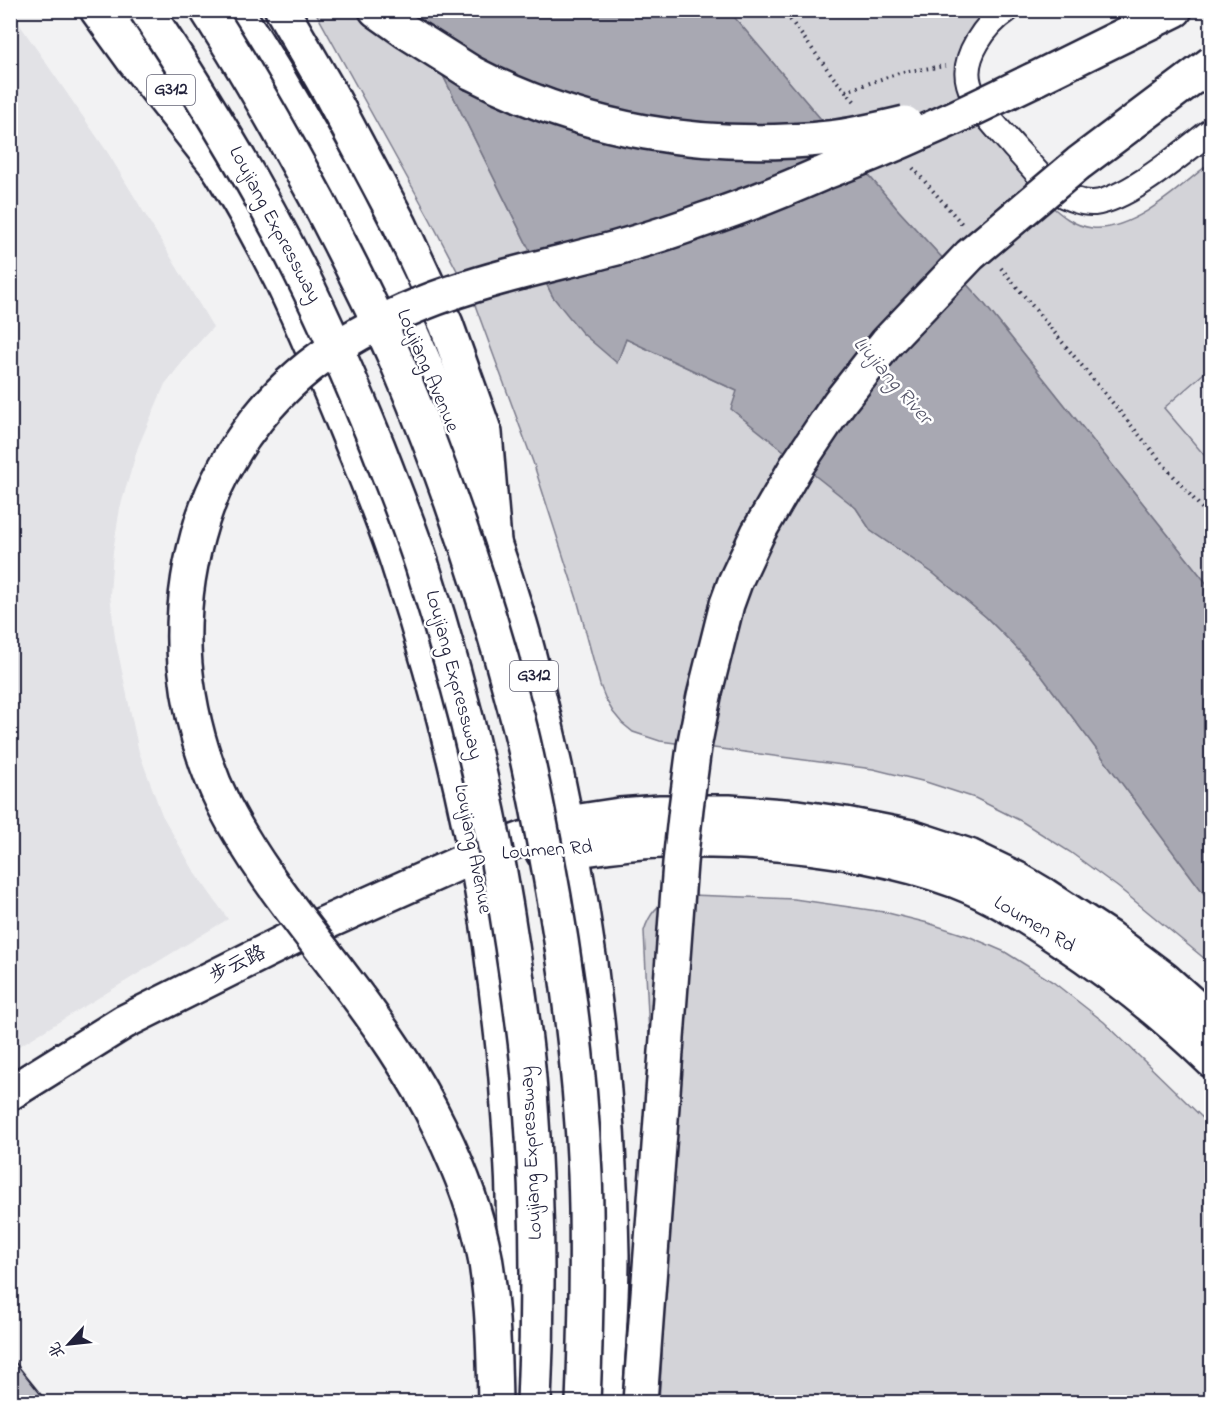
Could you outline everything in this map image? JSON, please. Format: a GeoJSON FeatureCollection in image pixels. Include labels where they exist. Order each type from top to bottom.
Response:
{"type":"FeatureCollection","features":[{"type":"Feature","properties":{"kind":"main road"},"geometry":{"type":"LineString","coordinates":[[97,10],[134,62],[221,171]]}},
{"type":"Feature","properties":{"kind":"main road","name":"Loujiang Avenue"},"geometry":{"type":"LineString","coordinates":[[118,10],[221,171],[281,280],[376,505],[400,569],[426,654],[449,736],[486,911],[507,1091],[514,1265],[511,1402]]}},
{"type":"Feature","properties":{"kind":"main road","name":"Loujiang Expressway"},"geometry":{"type":"LineString","coordinates":[[146,10],[239,158],[327,328],[358,397],[421,561],[471,733],[507,909],[530,1089],[538,1266],[534,1402]]}},
{"type":"Feature","properties":{"kind":"main road"},"geometry":{"type":"LineString","coordinates":[[207,10],[285,139],[348,259],[399,367],[468,548],[518,718],[555,901],[569,992],[579,1084],[585,1173],[583,1402]]}},
{"type":"Feature","properties":{"kind":"main road","name":"Loujiang Avenue"},"geometry":{"type":"LineString","coordinates":[[236,10],[308,129],[368,239],[424,359],[494,541],[521,626],[570,837],[593,988],[604,1082],[610,1173],[612,1259],[605,1402]]}},
{"type":"Feature","properties":{"kind":"main road"},"geometry":{"type":"LineString","coordinates":[[282,10],[330,93],[400,225],[446,324],[485,433],[494,541]]}},
{"type":"Feature","properties":{"kind":"main road"},"geometry":{"type":"LineString","coordinates":[[376,10],[463,67],[504,90],[601,123],[679,138],[712,141],[788,141],[868,132],[923,118],[1035,80]]}},
{"type":"Feature","properties":{"kind":"main road"},"geometry":{"type":"LineString","coordinates":[[495,1402],[493,1326],[485,1257],[472,1206],[441,1130],[394,1047],[252,854],[222,802],[194,725],[183,639],[184,604],[191,559],[209,501],[225,468],[266,409],[284,389],[310,364],[365,330],[412,308],[463,289],[623,246],[766,197],[924,132],[1175,10]]}},
{"type":"Feature","properties":{"kind":"main road"},"geometry":{"type":"LineString","coordinates":[[640,1402],[680,862],[686,808],[704,696],[724,613],[735,582],[758,533],[796,467],[839,403],[887,342],[970,255],[1079,163],[1212,63]]}},
{"type":"Feature","properties":{"kind":"main road","name":"Loumen Rd"},"geometry":{"type":"LineString","coordinates":[[475,856],[570,837],[620,815],[660,812],[729,812],[797,817],[911,837],[995,867],[1044,894],[1132,954],[1212,1022]]}},
{"type":"Feature","properties":{"kind":"main road","name":"Loumen Rd"},"geometry":{"type":"LineString","coordinates":[[570,837],[624,844],[729,840],[794,845],[904,865],[959,882],[1029,919],[1092,960],[1161,1014],[1212,1061]]}},
{"type":"Feature","properties":{"kind":"main road","name":"步云路"},"geometry":{"type":"LineString","coordinates":[[10,1093],[124,1022],[294,937],[475,856]]}},
{"type":"Feature","properties":{"kind":"street"},"geometry":{"type":"LineString","coordinates":[[1007,10],[982,33],[969,62],[968,82],[988,117],[1055,191],[1065,197],[1095,203],[1114,198],[1160,169],[1212,130]]}},
{"type":"Feature","properties":{"kind":"path"},"geometry":{"type":"LineString","coordinates":[[846,91],[902,72],[969,62]]}},
{"type":"Feature","properties":{"kind":"shaded area"},"geometry":{"type":"Polygon","coordinates":[[[315,11],[411,11],[553,297],[617,362],[626,339],[737,391],[856,508],[871,531],[933,573],[986,617],[1011,642],[1038,671],[1211,903],[1211,964],[1119,888],[1070,852],[1021,821],[975,798],[926,782],[873,769],[660,741],[633,732],[622,723],[606,700],[600,685],[577,599],[533,462],[475,305],[315,11]]]}},
{"type":"Feature","properties":{"kind":"shaded area"},"geometry":{"type":"Polygon","coordinates":[[[729,11],[997,11],[962,52],[1048,203],[1063,216],[1079,225],[1092,228],[1124,223],[1156,206],[1211,162],[1211,367],[1164,408],[1211,463],[1211,589],[982,301],[899,211],[729,11]]]}},
{"type":"Feature","properties":{"kind":"shaded area"},"geometry":{"type":"Polygon","coordinates":[[[11,12],[108,153],[213,327],[165,384],[138,447],[120,508],[113,551],[110,595],[115,638],[139,752],[162,815],[194,871],[228,919],[11,1051],[11,12]]]}},
{"type":"Feature","properties":{"kind":"shaded area"},"geometry":{"type":"Polygon","coordinates":[[[1211,367],[1211,463],[1164,408],[1211,367]]]}},
{"type":"Feature","properties":{"kind":"shaded area"},"geometry":{"type":"Polygon","coordinates":[[[691,895],[794,899],[884,912],[968,936],[1005,952],[1053,982],[1104,1022],[1211,1126],[1211,1402],[659,1402],[662,1355],[659,1241],[644,931],[658,907],[674,897],[691,895]]]}},
{"type":"Feature","properties":{"kind":"water","name":"Liujiang River"},"geometry":{"type":"Polygon","coordinates":[[[411,11],[729,11],[899,211],[982,301],[1211,589],[1211,903],[1038,671],[986,617],[933,573],[871,531],[856,508],[731,409],[737,391],[626,339],[617,363],[582,333],[553,297],[411,11]]]}},
{"type":"Feature","properties":{"kind":"building"},"geometry":{"type":"Polygon","coordinates":[[[10,1356],[47,1402],[10,1402],[10,1356]]]}}]}
